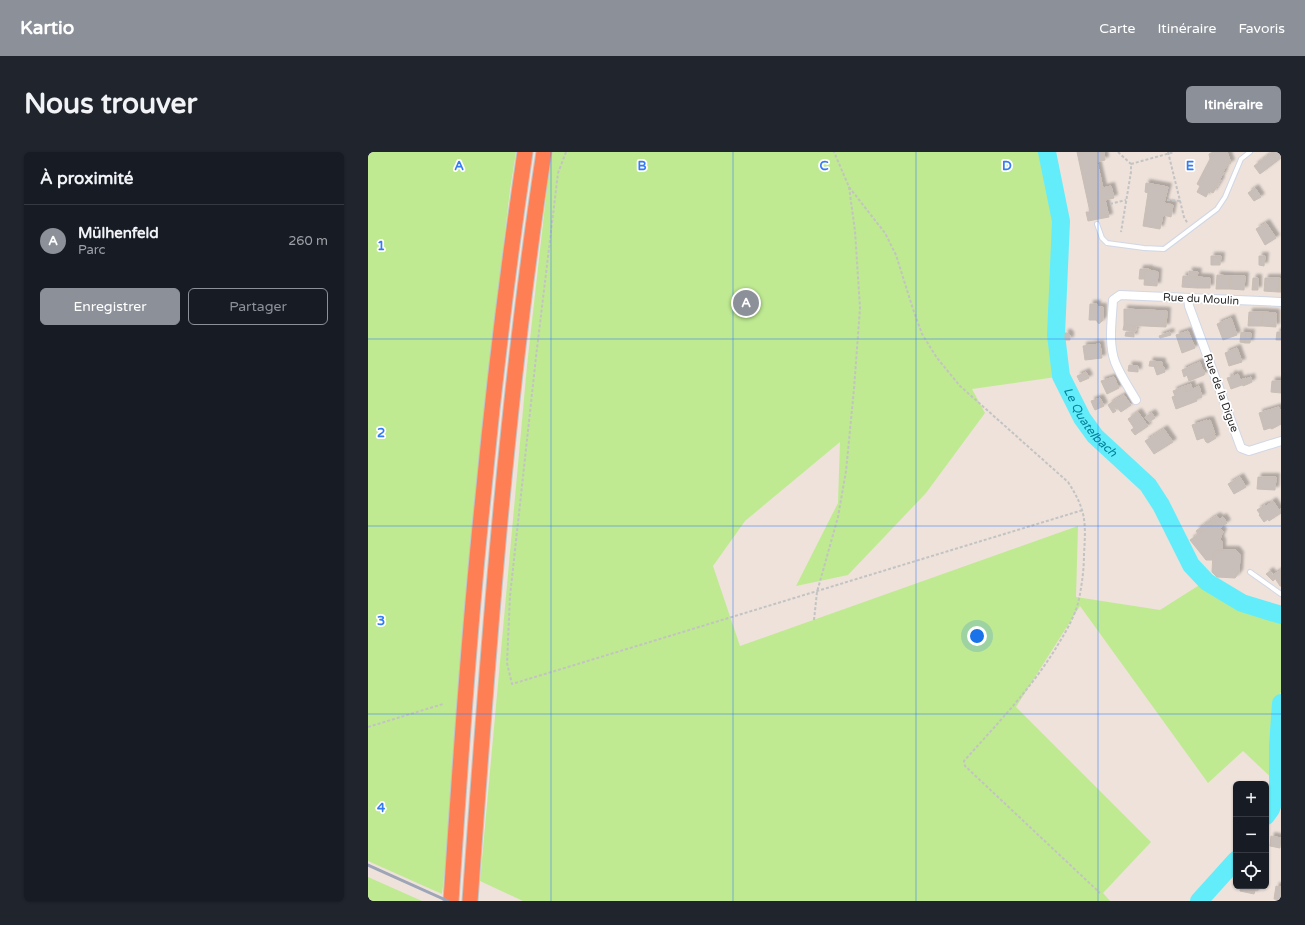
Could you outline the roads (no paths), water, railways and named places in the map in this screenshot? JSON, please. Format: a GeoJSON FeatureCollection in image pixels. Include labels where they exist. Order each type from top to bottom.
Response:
{"type":"FeatureCollection","features":[{"type":"Feature","properties":{"kind":"highway"},"geometry":{"type":"LineString","coordinates":[[451,901],[466,685],[483,496],[498,358],[525,152]]}},
{"type":"Feature","properties":{"kind":"highway"},"geometry":{"type":"LineString","coordinates":[[470,901],[504,469],[544,152]]}},
{"type":"Feature","properties":{"kind":"street","name":"Rue du Moulin"},"geometry":{"type":"LineString","coordinates":[[1136,400],[1114,361],[1111,339],[1113,300],[1120,295],[1281,302]]}},
{"type":"Feature","properties":{"kind":"street","name":"Rue de la Digue"},"geometry":{"type":"LineString","coordinates":[[1188,298],[1189,306],[1241,448],[1248,451],[1281,441]]}},
{"type":"Feature","properties":{"kind":"lane"},"geometry":{"type":"LineString","coordinates":[[1097,224],[1102,238],[1107,243],[1164,249],[1217,209],[1225,197],[1241,159],[1250,152]]}},
{"type":"Feature","properties":{"kind":"lane"},"geometry":{"type":"LineString","coordinates":[[1250,572],[1281,594]]}},
{"type":"Feature","properties":{"kind":"waterway","name":"Le Quatelbach"},"geometry":{"type":"LineString","coordinates":[[1047,152],[1061,221],[1056,335],[1061,376],[1082,418],[1095,436],[1148,485],[1161,505],[1191,565],[1207,582],[1242,603],[1281,615]]}},
{"type":"Feature","properties":{"kind":"waterway","name":"Le Quatelbach"},"geometry":{"type":"LineString","coordinates":[[1269,812],[1278,787],[1278,746],[1281,703]]}},
{"type":"Feature","properties":{"kind":"waterway","name":"Le Quatelbach"},"geometry":{"type":"LineString","coordinates":[[1199,901],[1233,863]]}},
{"type":"Feature","properties":{"kind":"railway"},"geometry":{"type":"LineString","coordinates":[[368,865],[448,901]]}},
{"type":"Feature","properties":{"kind":"place","name":"Mülhenfeld"},"geometry":{"type":"Point","coordinates":[746,303]}}]}
